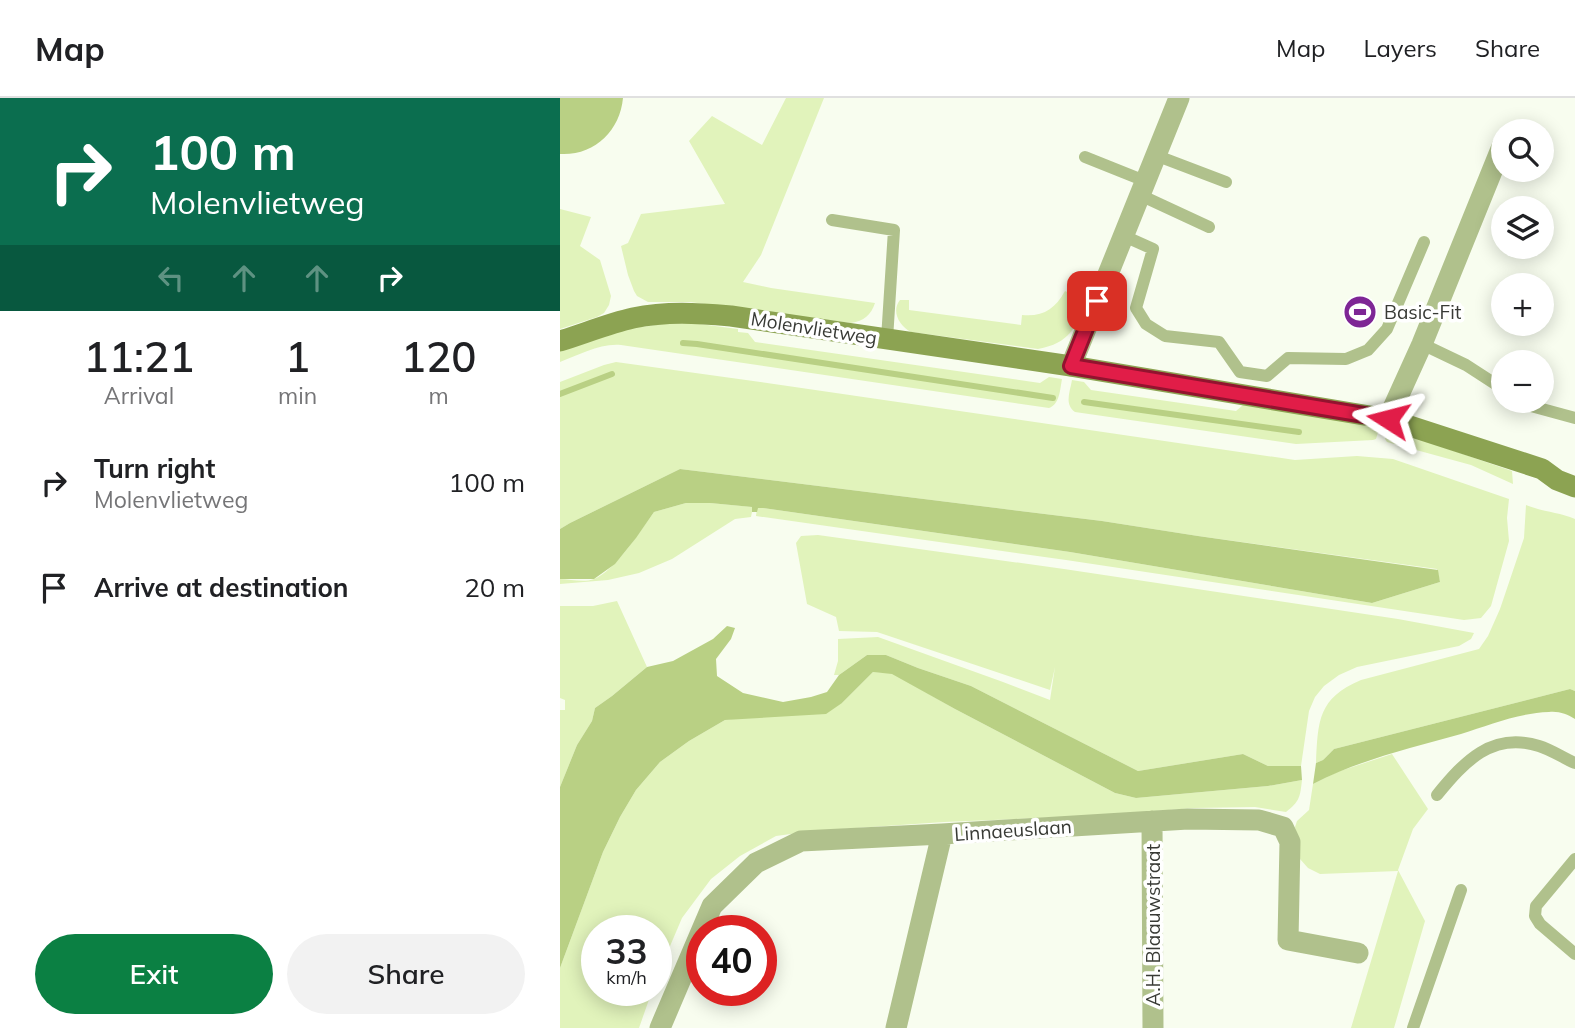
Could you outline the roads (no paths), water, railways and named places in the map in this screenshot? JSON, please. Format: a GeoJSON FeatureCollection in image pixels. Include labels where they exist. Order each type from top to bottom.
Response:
{"type":"FeatureCollection","features":[{"type":"Feature","properties":{"kind":"street"},"geometry":{"type":"LineString","coordinates":[[1071,366],[1177,99]]}},
{"type":"Feature","properties":{"kind":"street"},"geometry":{"type":"LineString","coordinates":[[1388,419],[1422,344],[1491,174]]}},
{"type":"Feature","properties":{"kind":"street","name":"Molenvlietweg"},"geometry":{"type":"LineString","coordinates":[[560,341],[631,318],[682,312],[731,316],[1071,366],[1388,419],[1542,469],[1556,480],[1575,487]]}},
{"type":"Feature","properties":{"kind":"street","name":"Molenvlietweg"},"geometry":{"type":"LineString","coordinates":[[1542,469],[1563,468],[1575,472]]}},
{"type":"Feature","properties":{"kind":"street","name":"Linnaeuslaan"},"geometry":{"type":"LineString","coordinates":[[660,1028],[712,906],[756,863],[801,841],[1188,819],[1259,820],[1283,827],[1290,842],[1288,940],[1358,953]]}},
{"type":"Feature","properties":{"kind":"street","name":"A.H. Blaauwstraat"},"geometry":{"type":"LineString","coordinates":[[1152,821],[1153,1028]]}},
{"type":"Feature","properties":{"kind":"street"},"geometry":{"type":"LineString","coordinates":[[896,1028],[942,835]]}},
{"type":"Feature","properties":{"kind":"lane"},"geometry":{"type":"LineString","coordinates":[[1155,155],[1226,182]]}},
{"type":"Feature","properties":{"kind":"lane"},"geometry":{"type":"LineString","coordinates":[[1086,157],[1209,227]]}},
{"type":"Feature","properties":{"kind":"lane"},"geometry":{"type":"LineString","coordinates":[[832,220],[894,230],[887,339]]}},
{"type":"Feature","properties":{"kind":"lane"},"geometry":{"type":"LineString","coordinates":[[1124,236],[1153,249],[1136,308],[1146,324],[1165,335],[1219,342],[1240,372],[1239,394]]}},
{"type":"Feature","properties":{"kind":"lane"},"geometry":{"type":"LineString","coordinates":[[1240,372],[1267,376],[1288,358],[1346,359],[1368,350],[1387,329],[1424,242]]}},
{"type":"Feature","properties":{"kind":"lane"},"geometry":{"type":"LineString","coordinates":[[1422,344],[1491,381]]}},
{"type":"Feature","properties":{"kind":"lane"},"geometry":{"type":"LineString","coordinates":[[1554,412],[1575,418]]}},
{"type":"Feature","properties":{"kind":"lane"},"geometry":{"type":"LineString","coordinates":[[1437,795],[1465,764],[1501,743],[1520,742],[1540,746],[1575,763]]}},
{"type":"Feature","properties":{"kind":"lane"},"geometry":{"type":"LineString","coordinates":[[1575,859],[1536,906],[1535,916],[1540,924],[1575,954]]}},
{"type":"Feature","properties":{"kind":"lane"},"geometry":{"type":"LineString","coordinates":[[1413,1028],[1461,890]]}},
{"type":"Feature","properties":{"kind":"waterway"},"geometry":{"type":"LineString","coordinates":[[683,343],[1053,398]]}},
{"type":"Feature","properties":{"kind":"waterway"},"geometry":{"type":"LineString","coordinates":[[560,394],[612,374]]}},
{"type":"Feature","properties":{"kind":"waterway"},"geometry":{"type":"LineString","coordinates":[[1084,402],[1299,432]]}},
{"type":"Feature","properties":{"kind":"place","name":"Basic-Fit"},"geometry":{"type":"Point","coordinates":[1360,312]}}]}
